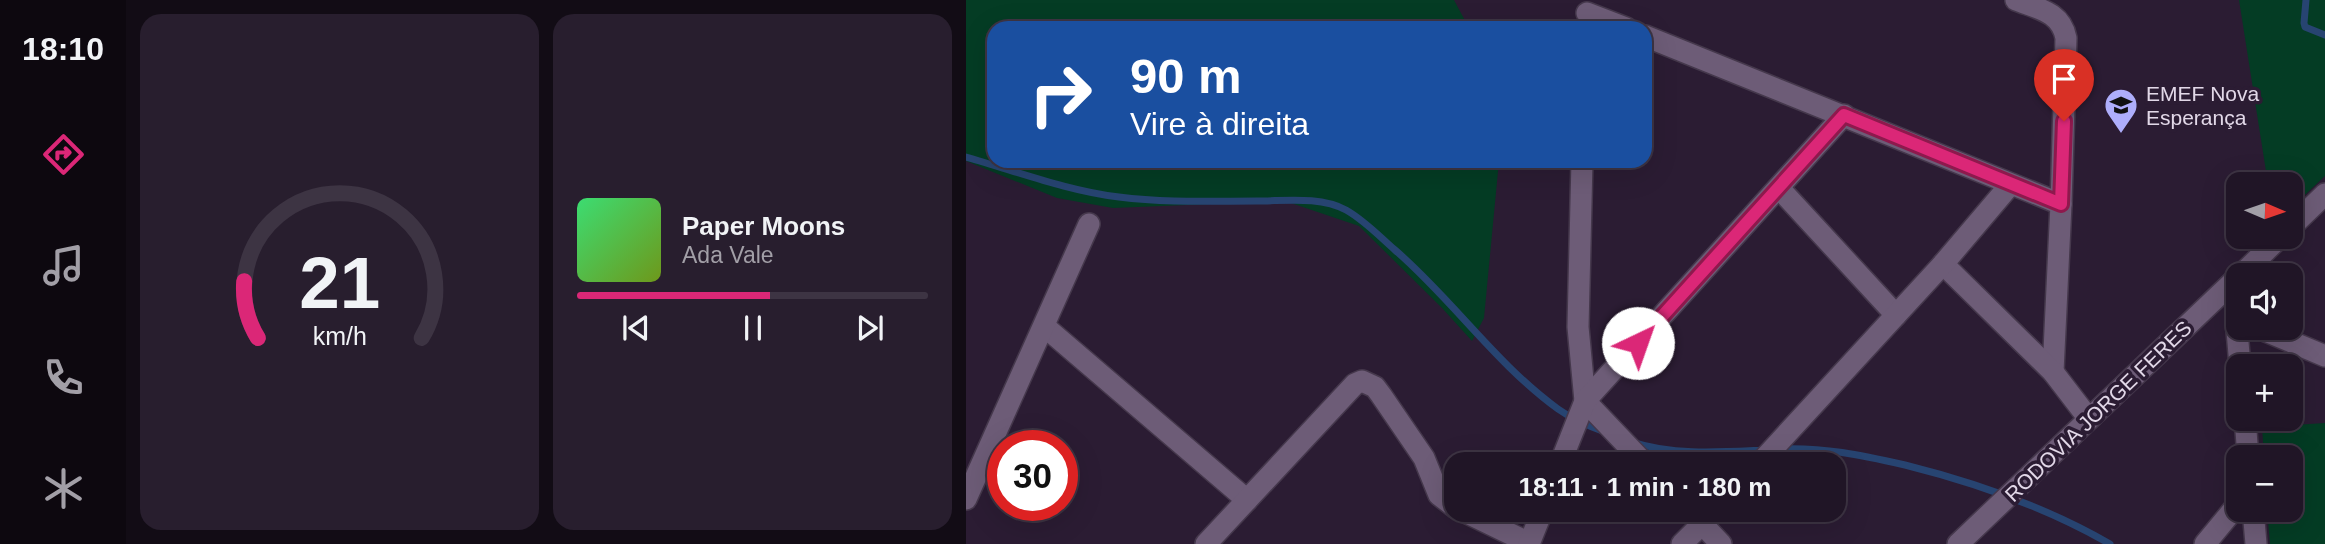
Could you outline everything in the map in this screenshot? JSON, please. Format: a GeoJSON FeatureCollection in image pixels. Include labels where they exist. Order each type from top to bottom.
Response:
{"type":"FeatureCollection","features":[{"type":"Feature","properties":{"kind":"street"},"geometry":{"type":"LineString","coordinates":[[2017,0],[2055,16],[2064,29],[2061,204],[2053,372]]}},
{"type":"Feature","properties":{"kind":"street"},"geometry":{"type":"LineString","coordinates":[[1587,14],[1606,21]]}},
{"type":"Feature","properties":{"kind":"street"},"geometry":{"type":"LineString","coordinates":[[1652,39],[2061,204]]}},
{"type":"Feature","properties":{"kind":"street"},"geometry":{"type":"LineString","coordinates":[[1565,452],[1585,401],[1844,115]]}},
{"type":"Feature","properties":{"kind":"street"},"geometry":{"type":"LineString","coordinates":[[1582,168],[1578,327],[1585,401],[1634,452]]}},
{"type":"Feature","properties":{"kind":"street"},"geometry":{"type":"LineString","coordinates":[[1770,452],[1943,264],[2010,185]]}},
{"type":"Feature","properties":{"kind":"street"},"geometry":{"type":"LineString","coordinates":[[1779,188],[1896,315]]}},
{"type":"Feature","properties":{"kind":"street"},"geometry":{"type":"LineString","coordinates":[[2303,215],[2325,194]]}},
{"type":"Feature","properties":{"kind":"street"},"geometry":{"type":"LineString","coordinates":[[966,499],[1089,224]]}},
{"type":"Feature","properties":{"kind":"street","name":"RODOVIA JORGE FERES"},"geometry":{"type":"LineString","coordinates":[[2253,263],[2268,249]]}},
{"type":"Feature","properties":{"kind":"street"},"geometry":{"type":"LineString","coordinates":[[1943,264],[2053,372],[2089,419]]}},
{"type":"Feature","properties":{"kind":"street","name":"RODOVIA JORGE FERES"},"geometry":{"type":"LineString","coordinates":[[1958,544],[2226,289]]}},
{"type":"Feature","properties":{"kind":"street"},"geometry":{"type":"LineString","coordinates":[[2207,307],[2226,315]]}},
{"type":"Feature","properties":{"kind":"street"},"geometry":{"type":"LineString","coordinates":[[1044,326],[1247,500]]}},
{"type":"Feature","properties":{"kind":"street"},"geometry":{"type":"LineString","coordinates":[[2287,340],[2325,356]]}},
{"type":"Feature","properties":{"kind":"street"},"geometry":{"type":"LineString","coordinates":[[1206,544],[1355,384],[1362,381],[1375,387],[1381,395],[1424,458],[1440,495],[1444,498]]}},
{"type":"Feature","properties":{"kind":"street"},"geometry":{"type":"LineString","coordinates":[[2204,544],[2226,518]]}},
{"type":"Feature","properties":{"kind":"street"},"geometry":{"type":"LineString","coordinates":[[1484,522],[1529,544],[1538,522]]}},
{"type":"Feature","properties":{"kind":"street"},"geometry":{"type":"LineString","coordinates":[[1682,544],[1697,522]]}},
{"type":"Feature","properties":{"kind":"street"},"geometry":{"type":"LineString","coordinates":[[1708,522],[1721,544]]}},
{"type":"Feature","properties":{"kind":"street"},"geometry":{"type":"LineString","coordinates":[[2254,522],[2256,544]]}},
{"type":"Feature","properties":{"kind":"green space"},"geometry":{"type":"Polygon","coordinates":[[[966,0],[1454,0],[1465,21],[987,21],[987,168],[1498,168],[1484,318],[1472,341],[1359,226],[1285,201],[1113,208],[1057,198],[966,161],[966,0]]]}},
{"type":"Feature","properties":{"kind":"green space"},"geometry":{"type":"Polygon","coordinates":[[[2239,0],[2325,0],[2325,176],[2303,197],[2303,172],[2266,172],[2239,0]]]}},
{"type":"Feature","properties":{"kind":"green space"},"geometry":{"type":"Polygon","coordinates":[[[2325,423],[2325,544],[2270,544],[2268,522],[2303,522],[2303,445],[2263,445],[2262,431],[2303,431],[2303,424],[2325,423]]]}},
{"type":"Feature","properties":{"kind":"waterway"},"geometry":{"type":"LineString","coordinates":[[2306,0],[2305,27],[2325,35]]}},
{"type":"Feature","properties":{"kind":"waterway"},"geometry":{"type":"LineString","coordinates":[[966,157],[987,163]]}},
{"type":"Feature","properties":{"kind":"waterway"},"geometry":{"type":"LineString","coordinates":[[1003,168],[1061,185],[1119,197],[1188,201],[1302,200],[1325,203],[1346,210],[1365,223],[1416,269],[1494,352],[1536,391],[1569,416],[1605,432]]}},
{"type":"Feature","properties":{"kind":"waterway"},"geometry":{"type":"LineString","coordinates":[[1632,442],[1682,451],[1766,450]]}},
{"type":"Feature","properties":{"kind":"waterway"},"geometry":{"type":"LineString","coordinates":[[1778,449],[1842,452],[1932,472],[2036,507],[2110,544]]}},
{"type":"Feature","properties":{"kind":"place","name":"EMEF Nova Esperança"},"geometry":{"type":"Point","coordinates":[2121,135]}},
{"type":"Feature","properties":{"kind":"route"},"geometry":{"type":"LineString","coordinates":[[1638,343],[1844,115],[2061,204],[2064,121]]}}]}
